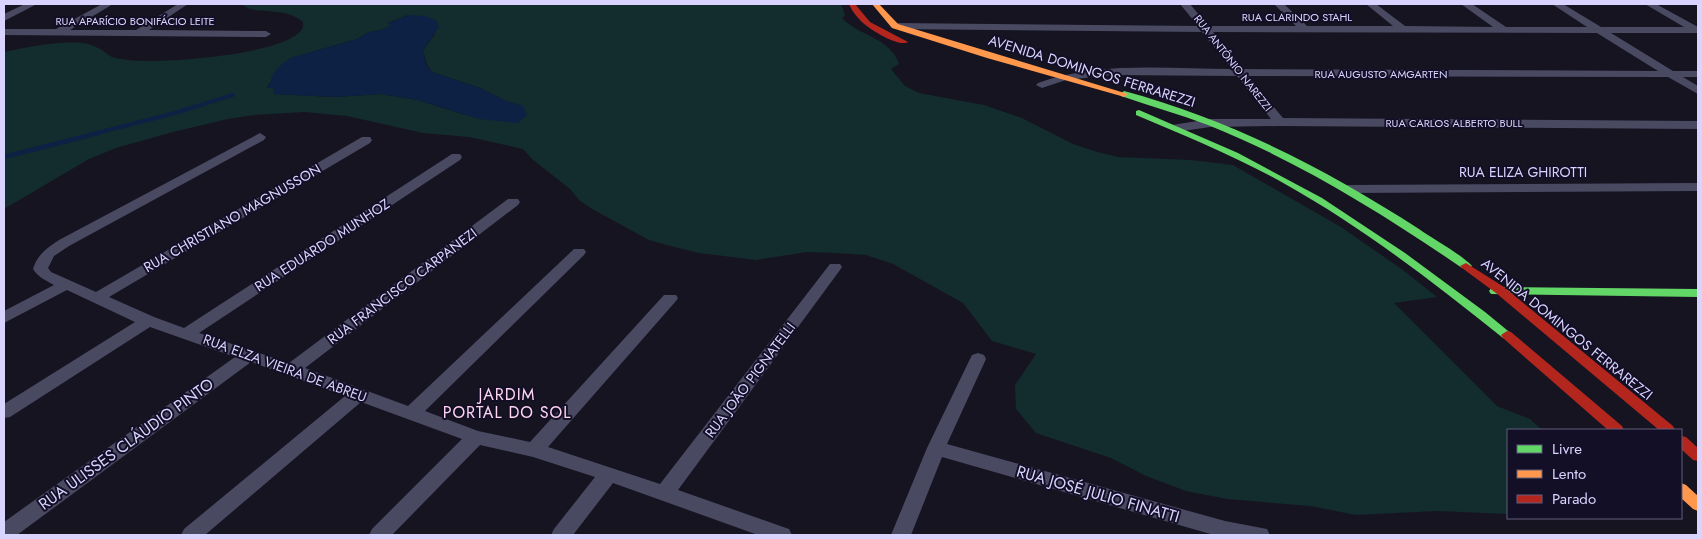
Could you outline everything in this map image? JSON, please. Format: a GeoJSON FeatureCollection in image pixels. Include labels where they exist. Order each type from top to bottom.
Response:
{"type":"FeatureCollection","features":[{"type":"Feature","properties":{"kind":"main road"},"geometry":{"type":"LineString","coordinates":[[852,4],[855,13],[874,29],[912,45]]}},
{"type":"Feature","properties":{"kind":"main road","name":"AVENIDA DOMINGOS FERRAREZZI"},"geometry":{"type":"LineString","coordinates":[[875,4],[895,26],[990,56],[1116,91],[1210,123],[1309,168],[1347,189],[1437,245],[1500,290],[1667,429]]}},
{"type":"Feature","properties":{"kind":"main road","name":"AVENIDA DOMINGOS FERRAREZZI"},"geometry":{"type":"LineString","coordinates":[[1038,84],[1062,90]]}},
{"type":"Feature","properties":{"kind":"main road","name":"AVENIDA DOMINGOS FERRAREZZI"},"geometry":{"type":"LineString","coordinates":[[1130,110],[1176,128],[1260,167],[1309,194],[1381,240],[1515,342],[1616,429]]}},
{"type":"Feature","properties":{"kind":"main road"},"geometry":{"type":"LineString","coordinates":[[1457,296],[1500,290],[1698,293]]}},
{"type":"Feature","properties":{"kind":"main road"},"geometry":{"type":"LineString","coordinates":[[1682,442],[1698,456]]}},
{"type":"Feature","properties":{"kind":"main road"},"geometry":{"type":"LineString","coordinates":[[1682,490],[1698,505]]}},
{"type":"Feature","properties":{"kind":"street"},"geometry":{"type":"LineString","coordinates":[[4,18],[32,4]]}},
{"type":"Feature","properties":{"kind":"street"},"geometry":{"type":"LineString","coordinates":[[57,32],[108,4]]}},
{"type":"Feature","properties":{"kind":"street"},"geometry":{"type":"LineString","coordinates":[[138,33],[184,4]]}},
{"type":"Feature","properties":{"kind":"street","name":"RUA ANTÔNIO NAREZZI"},"geometry":{"type":"LineString","coordinates":[[1186,4],[1280,122]]}},
{"type":"Feature","properties":{"kind":"street"},"geometry":{"type":"LineString","coordinates":[[1279,4],[1304,29]]}},
{"type":"Feature","properties":{"kind":"street"},"geometry":{"type":"LineString","coordinates":[[1371,4],[1402,30]]}},
{"type":"Feature","properties":{"kind":"street"},"geometry":{"type":"LineString","coordinates":[[1466,4],[1504,30]]}},
{"type":"Feature","properties":{"kind":"street"},"geometry":{"type":"LineString","coordinates":[[1558,4],[1698,91]]}},
{"type":"Feature","properties":{"kind":"street"},"geometry":{"type":"LineString","coordinates":[[1650,4],[1698,30]]}},
{"type":"Feature","properties":{"kind":"street","name":"RUA CLARINDO STAHL"},"geometry":{"type":"LineString","coordinates":[[895,26],[1207,30],[1698,30]]}},
{"type":"Feature","properties":{"kind":"street","name":"RUA APARÍCIO BONIFÁCIO LEITE"},"geometry":{"type":"LineString","coordinates":[[4,32],[266,34]]}},
{"type":"Feature","properties":{"kind":"street","name":"RUA AUGUSTO AMGARTEN"},"geometry":{"type":"LineString","coordinates":[[1038,84],[1064,77],[1112,72],[1241,74],[1698,74]]}},
{"type":"Feature","properties":{"kind":"street","name":"RUA CARLOS ALBERTO BULL"},"geometry":{"type":"LineString","coordinates":[[1176,128],[1210,123],[1280,122],[1698,125]]}},
{"type":"Feature","properties":{"kind":"street","name":"RUA ELZA VIEIRA DE ABREU"},"geometry":{"type":"LineString","coordinates":[[260,137],[50,252],[42,261],[40,269],[46,275],[148,321],[188,333],[476,437],[534,450],[665,493],[749,530],[782,535]]}},
{"type":"Feature","properties":{"kind":"street","name":"RUA CHRISTIANO MAGNUSSON"},"geometry":{"type":"LineString","coordinates":[[98,297],[366,140]]}},
{"type":"Feature","properties":{"kind":"street","name":"RUA EDUARDO MUNHOZ"},"geometry":{"type":"LineString","coordinates":[[188,333],[456,158]]}},
{"type":"Feature","properties":{"kind":"street","name":"RUA ELIZA GHIROTTI"},"geometry":{"type":"LineString","coordinates":[[1347,189],[1698,187]]}},
{"type":"Feature","properties":{"kind":"street","name":"RUA FRANCISCO CARPANEZI"},"geometry":{"type":"LineString","coordinates":[[291,370],[513,202]]}},
{"type":"Feature","properties":{"kind":"street"},"geometry":{"type":"LineString","coordinates":[[412,413],[579,252]]}},
{"type":"Feature","properties":{"kind":"street","name":"RUA JOÃO PIGNATELLI"},"geometry":{"type":"LineString","coordinates":[[665,493],[835,267]]}},
{"type":"Feature","properties":{"kind":"street"},"geometry":{"type":"LineString","coordinates":[[4,318],[66,284]]}},
{"type":"Feature","properties":{"kind":"street"},"geometry":{"type":"LineString","coordinates":[[534,450],[670,298]]}},
{"type":"Feature","properties":{"kind":"street"},"geometry":{"type":"LineString","coordinates":[[4,412],[148,321]]}},
{"type":"Feature","properties":{"kind":"street","name":"RUA ULISSES CLÁUDIO PINTO"},"geometry":{"type":"LineString","coordinates":[[4,533],[248,356]]}},
{"type":"Feature","properties":{"kind":"street"},"geometry":{"type":"LineString","coordinates":[[901,535],[936,448],[978,359]]}},
{"type":"Feature","properties":{"kind":"street"},"geometry":{"type":"LineString","coordinates":[[191,535],[359,394]]}},
{"type":"Feature","properties":{"kind":"street"},"geometry":{"type":"LineString","coordinates":[[379,535],[476,437]]}},
{"type":"Feature","properties":{"kind":"street","name":"RUA JOSÉ JULIO FINATTI"},"geometry":{"type":"LineString","coordinates":[[936,448],[1225,530],[1260,535]]}},
{"type":"Feature","properties":{"kind":"street"},"geometry":{"type":"LineString","coordinates":[[561,535],[609,474]]}},
{"type":"Feature","properties":{"kind":"green space"},"geometry":{"type":"Polygon","coordinates":[[[242,4],[841,4],[845,15],[842,18],[889,48],[899,64],[891,69],[905,86],[919,93],[984,105],[1022,118],[1073,144],[1118,157],[1191,160],[1233,165],[1341,227],[1403,270],[1437,297],[1394,303],[1497,406],[1530,419],[1541,429],[1507,429],[1507,514],[1438,511],[1356,515],[1310,506],[1227,499],[1186,491],[1146,476],[1111,458],[1036,433],[1016,409],[1015,385],[1036,354],[992,341],[963,303],[893,264],[866,255],[807,252],[756,260],[699,253],[674,247],[649,240],[580,201],[570,189],[532,159],[523,149],[469,137],[423,133],[347,116],[304,112],[254,115],[173,132],[116,148],[89,159],[4,209],[4,52],[44,45],[83,43],[101,49],[112,57],[119,59],[144,61],[192,59],[220,56],[273,45],[291,38],[302,28],[303,22],[287,14],[254,10],[242,4]],[[408,15],[388,23],[393,25],[369,32],[357,39],[291,58],[267,87],[273,88],[275,94],[335,97],[381,94],[418,100],[465,115],[522,106],[506,101],[480,88],[432,72],[427,65],[423,50],[435,34],[408,15]]]}},
{"type":"Feature","properties":{"kind":"water"},"geometry":{"type":"Polygon","coordinates":[[[408,15],[425,16],[436,20],[439,27],[423,50],[426,65],[432,72],[480,88],[506,101],[523,106],[527,115],[518,123],[479,119],[418,100],[381,94],[335,97],[274,94],[273,88],[266,88],[270,85],[272,76],[277,69],[291,58],[357,39],[369,32],[381,30],[392,25],[387,24],[408,15]]]}},
{"type":"Feature","properties":{"kind":"waterway"},"geometry":{"type":"LineString","coordinates":[[93,134],[175,113],[233,95]]}},
{"type":"Feature","properties":{"kind":"waterway"},"geometry":{"type":"LineString","coordinates":[[4,157],[98,133]]}},
{"type":"Feature","properties":{"kind":"traffic: fast"},"geometry":{"type":"LineString","coordinates":[[1124,94],[1211,123],[1245,137],[1310,169],[1374,205],[1466,266]]}},
{"type":"Feature","properties":{"kind":"traffic: fast"},"geometry":{"type":"LineString","coordinates":[[1139,113],[1235,155],[1272,173],[1319,200],[1402,255],[1507,335]]}},
{"type":"Feature","properties":{"kind":"traffic: fast"},"geometry":{"type":"LineString","coordinates":[[1495,291],[1698,293]]}},
{"type":"Feature","properties":{"kind":"traffic: slow"},"geometry":{"type":"LineString","coordinates":[[875,4],[895,26],[990,56],[1124,94]]}},
{"type":"Feature","properties":{"kind":"traffic: slow"},"geometry":{"type":"LineString","coordinates":[[1682,490],[1698,505]]}},
{"type":"Feature","properties":{"kind":"traffic: jam"},"geometry":{"type":"LineString","coordinates":[[852,4],[868,24],[904,42]]}},
{"type":"Feature","properties":{"kind":"traffic: jam"},"geometry":{"type":"LineString","coordinates":[[1466,266],[1500,290],[1667,429]]}},
{"type":"Feature","properties":{"kind":"traffic: jam"},"geometry":{"type":"LineString","coordinates":[[1507,335],[1616,429]]}},
{"type":"Feature","properties":{"kind":"traffic: jam"},"geometry":{"type":"LineString","coordinates":[[1682,442],[1698,456]]}},
{"type":"Feature","properties":{"kind":"district","name":"JARDIM PORTAL DO SOL"},"geometry":{"type":"Point","coordinates":[507,403]}}]}
